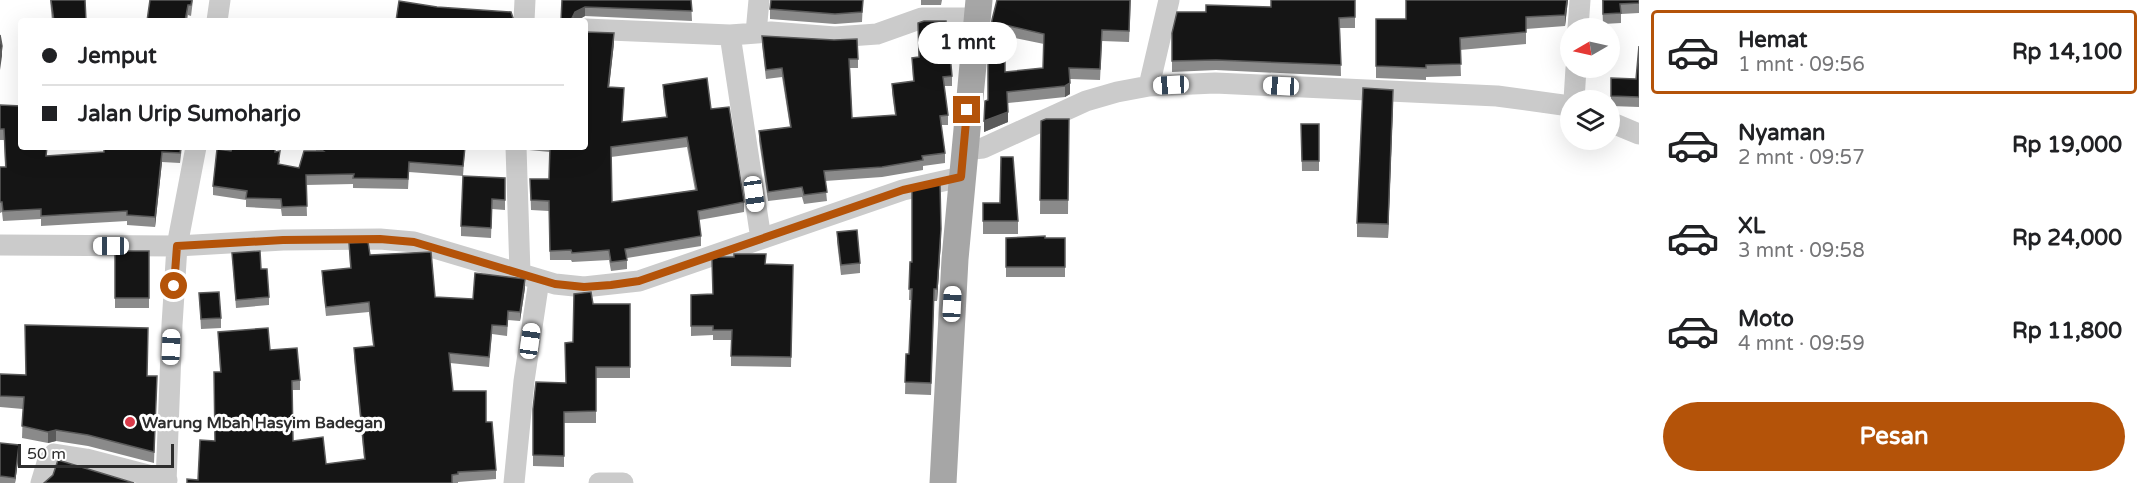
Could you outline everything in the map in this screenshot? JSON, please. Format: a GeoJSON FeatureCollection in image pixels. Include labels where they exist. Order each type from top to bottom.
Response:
{"type":"FeatureCollection","features":[{"type":"Feature","properties":{"kind":"main road"},"geometry":{"type":"LineString","coordinates":[[944,483],[955,259],[977,9]]}},
{"type":"Feature","properties":{"kind":"street"},"geometry":{"type":"LineString","coordinates":[[217,18],[220,0]]}},
{"type":"Feature","properties":{"kind":"street"},"geometry":{"type":"LineString","coordinates":[[524,18],[525,0]]}},
{"type":"Feature","properties":{"kind":"street"},"geometry":{"type":"LineString","coordinates":[[756,33],[759,0]]}},
{"type":"Feature","properties":{"kind":"street"},"geometry":{"type":"LineString","coordinates":[[1149,86],[1168,0]]}},
{"type":"Feature","properties":{"kind":"street"},"geometry":{"type":"LineString","coordinates":[[1579,18],[1580,0]]}},
{"type":"Feature","properties":{"kind":"street"},"geometry":{"type":"LineString","coordinates":[[588,29],[835,37],[877,34],[922,18],[977,9]]}},
{"type":"Feature","properties":{"kind":"street"},"geometry":{"type":"LineString","coordinates":[[730,35],[761,239]]}},
{"type":"Feature","properties":{"kind":"street"},"geometry":{"type":"LineString","coordinates":[[964,150],[983,148],[1086,101],[1149,86],[1215,83],[1497,96],[1560,105]]}},
{"type":"Feature","properties":{"kind":"street"},"geometry":{"type":"LineString","coordinates":[[1620,126],[1639,134]]}},
{"type":"Feature","properties":{"kind":"street"},"geometry":{"type":"LineString","coordinates":[[41,483],[47,463],[54,454],[86,459],[167,481],[177,246],[195,150]]}},
{"type":"Feature","properties":{"kind":"street"},"geometry":{"type":"LineString","coordinates":[[510,482],[524,381],[529,276],[516,150]]}},
{"type":"Feature","properties":{"kind":"street"},"geometry":{"type":"LineString","coordinates":[[0,245],[177,246],[283,240],[380,239],[414,242],[555,284],[584,287],[639,281],[903,190],[961,177]]}},
{"type":"Feature","properties":{"kind":"street"},"geometry":{"type":"LineString","coordinates":[[599,483],[623,483]]}},
{"type":"Feature","properties":{"kind":"building"},"geometry":{"type":"Polygon","coordinates":[[[51,0],[85,0],[86,18],[54,18],[51,0]]]}},
{"type":"Feature","properties":{"kind":"building"},"geometry":{"type":"Polygon","coordinates":[[[150,0],[192,0],[191,5],[188,5],[186,18],[147,18],[150,0]]]}},
{"type":"Feature","properties":{"kind":"building"},"geometry":{"type":"Polygon","coordinates":[[[562,0],[691,0],[692,11],[585,7],[575,12],[572,18],[561,18],[562,0]]]}},
{"type":"Feature","properties":{"kind":"building"},"geometry":{"type":"Polygon","coordinates":[[[771,0],[863,0],[862,12],[835,14],[770,9],[771,0]]]}},
{"type":"Feature","properties":{"kind":"building"},"geometry":{"type":"Polygon","coordinates":[[[997,0],[1130,0],[1129,31],[1102,30],[1100,69],[1069,68],[1070,83],[1065,86],[1007,92],[1008,112],[984,121],[985,101],[988,100],[988,61],[992,20],[997,0]],[[1005,25],[1005,72],[1043,68],[1044,34],[1005,25]]]}},
{"type":"Feature","properties":{"kind":"building"},"geometry":{"type":"Polygon","coordinates":[[[1271,0],[1355,0],[1355,17],[1339,18],[1341,65],[1216,60],[1172,61],[1172,33],[1177,12],[1206,12],[1206,5],[1271,7],[1271,0]]]}},
{"type":"Feature","properties":{"kind":"building"},"geometry":{"type":"Polygon","coordinates":[[[1406,0],[1567,0],[1565,15],[1526,17],[1526,32],[1460,38],[1461,64],[1426,65],[1426,68],[1376,66],[1376,19],[1406,19],[1406,0]]]}},
{"type":"Feature","properties":{"kind":"building"},"geometry":{"type":"Polygon","coordinates":[[[1603,0],[1639,0],[1639,3],[1620,4],[1621,13],[1603,14],[1603,0]]]}},
{"type":"Feature","properties":{"kind":"building"},"geometry":{"type":"Polygon","coordinates":[[[399,1],[437,7],[511,12],[513,18],[396,18],[399,1]]]}},
{"type":"Feature","properties":{"kind":"building"},"geometry":{"type":"Polygon","coordinates":[[[946,21],[947,55],[950,54],[952,76],[943,77],[948,115],[940,116],[945,153],[922,156],[923,160],[882,167],[824,171],[827,192],[804,195],[802,187],[768,192],[759,131],[791,127],[782,68],[766,70],[762,36],[857,39],[858,59],[849,59],[852,118],[896,115],[892,84],[914,81],[912,58],[919,57],[918,23],[946,21]]]}},
{"type":"Feature","properties":{"kind":"building"},"geometry":{"type":"Polygon","coordinates":[[[588,32],[614,33],[608,87],[624,88],[622,122],[667,117],[663,85],[707,78],[711,109],[729,107],[744,202],[698,211],[701,236],[625,249],[627,260],[611,262],[609,250],[572,253],[571,250],[550,251],[549,201],[531,200],[530,179],[549,179],[550,150],[588,150],[588,32]],[[687,137],[611,147],[612,202],[697,190],[687,137]]]}},
{"type":"Feature","properties":{"kind":"building"},"geometry":{"type":"Polygon","coordinates":[[[0,35],[2,46],[0,60],[0,35]]]}},
{"type":"Feature","properties":{"kind":"building"},"geometry":{"type":"Polygon","coordinates":[[[1639,46],[1639,97],[1620,96],[1620,90],[1611,90],[1611,78],[1636,79],[1639,46]]]}},
{"type":"Feature","properties":{"kind":"building"},"geometry":{"type":"Polygon","coordinates":[[[1363,88],[1393,90],[1388,224],[1357,223],[1363,88]]]}},
{"type":"Feature","properties":{"kind":"building"},"geometry":{"type":"Polygon","coordinates":[[[0,105],[18,106],[18,150],[47,150],[46,156],[104,152],[104,150],[180,150],[180,153],[162,152],[155,217],[127,215],[127,211],[41,216],[41,209],[3,211],[2,202],[0,202],[0,167],[6,167],[4,129],[0,129],[0,105]]]}},
{"type":"Feature","properties":{"kind":"building"},"geometry":{"type":"Polygon","coordinates":[[[1069,119],[1068,200],[1040,200],[1041,121],[1069,119]]]}},
{"type":"Feature","properties":{"kind":"building"},"geometry":{"type":"Polygon","coordinates":[[[1301,124],[1319,124],[1319,161],[1302,161],[1301,124]]]}},
{"type":"Feature","properties":{"kind":"building"},"geometry":{"type":"Polygon","coordinates":[[[217,150],[280,151],[278,164],[299,168],[304,151],[465,150],[463,166],[409,162],[408,179],[353,178],[354,174],[306,175],[307,206],[282,207],[281,199],[246,198],[247,191],[213,186],[217,150]]]}},
{"type":"Feature","properties":{"kind":"building"},"geometry":{"type":"Polygon","coordinates":[[[1001,157],[1013,157],[1018,221],[983,221],[983,203],[1000,203],[1001,157]]]}},
{"type":"Feature","properties":{"kind":"building"},"geometry":{"type":"Polygon","coordinates":[[[463,176],[505,178],[505,200],[492,199],[491,228],[461,226],[463,176]]]}},
{"type":"Feature","properties":{"kind":"building"},"geometry":{"type":"Polygon","coordinates":[[[940,184],[941,229],[937,289],[934,289],[931,383],[905,382],[906,354],[909,354],[912,289],[909,289],[910,262],[912,262],[912,189],[940,184]]]}},
{"type":"Feature","properties":{"kind":"building"},"geometry":{"type":"Polygon","coordinates":[[[857,230],[860,263],[841,265],[837,232],[857,230]]]}},
{"type":"Feature","properties":{"kind":"building"},"geometry":{"type":"Polygon","coordinates":[[[1045,236],[1045,238],[1065,238],[1065,267],[1006,267],[1006,238],[1045,236]]]}},
{"type":"Feature","properties":{"kind":"building"},"geometry":{"type":"Polygon","coordinates":[[[368,242],[370,255],[431,252],[435,297],[473,299],[475,273],[525,279],[520,312],[508,311],[507,326],[492,325],[489,357],[449,353],[453,391],[486,391],[486,422],[492,422],[496,470],[458,472],[452,475],[452,483],[187,483],[187,479],[198,480],[200,440],[215,441],[214,372],[221,372],[218,332],[268,328],[270,350],[297,348],[300,380],[292,381],[293,441],[323,437],[326,464],[365,459],[354,348],[374,346],[369,302],[326,307],[322,271],[351,268],[349,243],[368,242]]]}},
{"type":"Feature","properties":{"kind":"building"},"geometry":{"type":"Polygon","coordinates":[[[115,251],[149,251],[149,298],[115,298],[115,251]]]}},
{"type":"Feature","properties":{"kind":"building"},"geometry":{"type":"Polygon","coordinates":[[[260,251],[261,269],[267,269],[269,297],[236,300],[232,253],[260,251]]]}},
{"type":"Feature","properties":{"kind":"building"},"geometry":{"type":"Polygon","coordinates":[[[734,254],[766,254],[765,264],[793,265],[791,357],[731,356],[732,330],[713,330],[713,326],[691,326],[691,295],[713,294],[712,259],[734,257],[734,254]]]}},
{"type":"Feature","properties":{"kind":"building"},"geometry":{"type":"Polygon","coordinates":[[[219,292],[221,318],[201,319],[199,293],[219,292]]]}},
{"type":"Feature","properties":{"kind":"building"},"geometry":{"type":"Polygon","coordinates":[[[591,292],[593,304],[630,304],[630,367],[596,367],[596,411],[564,412],[564,456],[533,455],[533,409],[536,382],[566,383],[565,343],[573,342],[574,294],[591,292]]]}},
{"type":"Feature","properties":{"kind":"building"},"geometry":{"type":"Polygon","coordinates":[[[25,325],[148,328],[147,376],[157,376],[154,452],[88,435],[56,430],[48,432],[22,426],[24,397],[0,396],[0,374],[26,375],[25,325]]]}},
{"type":"Feature","properties":{"kind":"building"},"geometry":{"type":"Polygon","coordinates":[[[0,443],[19,445],[15,478],[0,476],[0,443]]]}},
{"type":"Feature","properties":{"kind":"building"},"geometry":{"type":"Polygon","coordinates":[[[58,460],[134,483],[44,483],[53,475],[58,460]]]}},
{"type":"Feature","properties":{"kind":"place","name":"Warung Mbah Hasyim Badegan"},"geometry":{"type":"Point","coordinates":[130,422]}},
{"type":"Feature","properties":{"kind":"route"},"geometry":{"type":"LineString","coordinates":[[174,286],[177,246],[283,240],[361,239],[414,242],[555,284],[584,287],[639,281],[903,190],[961,177],[967,110]]}}]}
